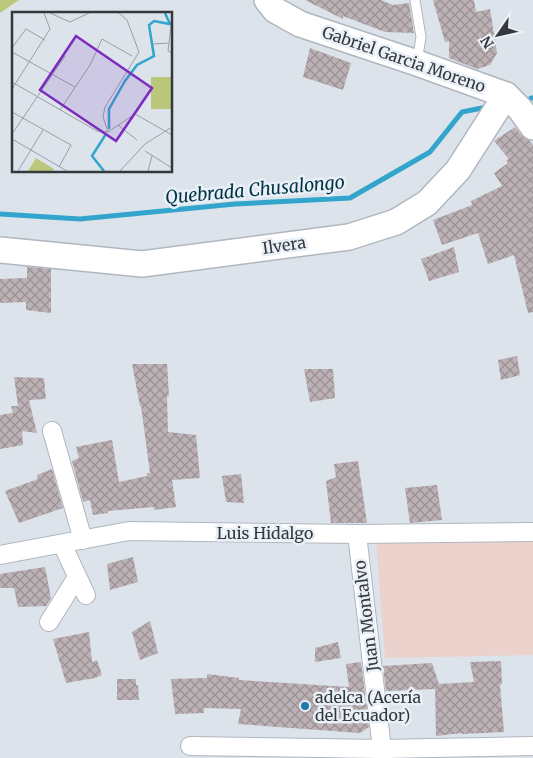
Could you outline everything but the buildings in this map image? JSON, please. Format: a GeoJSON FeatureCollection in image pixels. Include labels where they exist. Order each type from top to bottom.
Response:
{"type":"FeatureCollection","features":[{"type":"Feature","properties":{"kind":"street","name":"Gabriel Garcia Moreno"},"geometry":{"type":"LineString","coordinates":[[267,0],[275,10],[300,24],[506,95],[520,109],[533,127]]}},
{"type":"Feature","properties":{"kind":"street","name":"Ilvera"},"geometry":{"type":"LineString","coordinates":[[0,250],[142,264],[349,237],[396,222],[427,203],[458,170],[506,95]]}},
{"type":"Feature","properties":{"kind":"street"},"geometry":{"type":"LineString","coordinates":[[52,431],[83,540]]}},
{"type":"Feature","properties":{"kind":"street","name":"Luis Hidalgo"},"geometry":{"type":"LineString","coordinates":[[0,555],[129,531],[357,534],[533,532]]}},
{"type":"Feature","properties":{"kind":"street","name":"Juan Montalvo"},"geometry":{"type":"LineString","coordinates":[[357,534],[382,754]]}},
{"type":"Feature","properties":{"kind":"street"},"geometry":{"type":"LineString","coordinates":[[62,544],[86,595]]}},
{"type":"Feature","properties":{"kind":"street"},"geometry":{"type":"LineString","coordinates":[[49,622],[78,577]]}},
{"type":"Feature","properties":{"kind":"street"},"geometry":{"type":"LineString","coordinates":[[190,746],[382,754],[533,746]]}},
{"type":"Feature","properties":{"kind":"lane"},"geometry":{"type":"LineString","coordinates":[[415,0],[421,38],[417,63]]}},
{"type":"Feature","properties":{"kind":"shaded area"},"geometry":{"type":"Polygon","coordinates":[[[533,539],[533,655],[385,658],[376,540],[533,539]]]}},
{"type":"Feature","properties":{"kind":"green space"},"geometry":{"type":"Polygon","coordinates":[[[0,0],[19,0],[0,13],[0,0]]]}},
{"type":"Feature","properties":{"kind":"waterway","name":"Quebrada Chusalongo"},"geometry":{"type":"LineString","coordinates":[[0,214],[80,219],[235,204],[350,198],[430,152],[462,112],[482,108]]}},
{"type":"Feature","properties":{"kind":"place","name":"adelca (Acería del Ecuador)"},"geometry":{"type":"Point","coordinates":[305,706]}}]}
